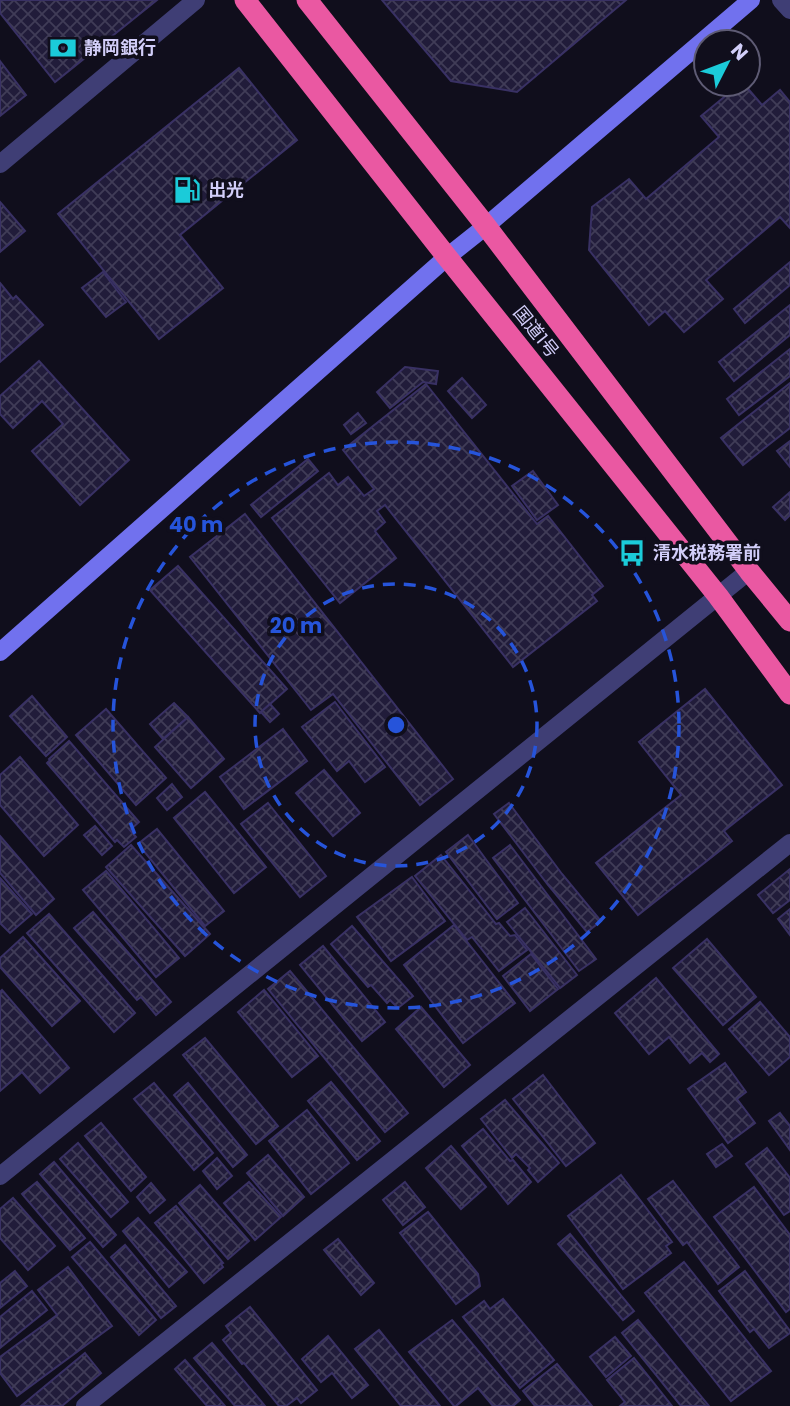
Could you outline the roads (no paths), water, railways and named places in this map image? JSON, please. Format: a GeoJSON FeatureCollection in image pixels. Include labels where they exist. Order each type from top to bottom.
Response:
{"type":"FeatureCollection","features":[{"type":"Feature","properties":{"kind":"highway","name":"国道1号"},"geometry":{"type":"LineString","coordinates":[[245,0],[718,596],[790,694]]}},
{"type":"Feature","properties":{"kind":"highway","name":"国道1号"},"geometry":{"type":"LineString","coordinates":[[307,0],[486,226],[790,621]]}},
{"type":"Feature","properties":{"kind":"street"},"geometry":{"type":"LineString","coordinates":[[0,164],[195,0]]}},
{"type":"Feature","properties":{"kind":"street"},"geometry":{"type":"LineString","coordinates":[[0,652],[447,257],[751,0]]}},
{"type":"Feature","properties":{"kind":"street"},"geometry":{"type":"LineString","coordinates":[[781,0],[790,10]]}},
{"type":"Feature","properties":{"kind":"street"},"geometry":{"type":"LineString","coordinates":[[0,1176],[749,570]]}},
{"type":"Feature","properties":{"kind":"street"},"geometry":{"type":"LineString","coordinates":[[85,1406],[790,843]]}},
{"type":"Feature","properties":{"kind":"place","name":"静岡銀行"},"geometry":{"type":"Point","coordinates":[63,48]}},
{"type":"Feature","properties":{"kind":"place","name":"出光"},"geometry":{"type":"Point","coordinates":[187,190]}},
{"type":"Feature","properties":{"kind":"place","name":"清水税務署前"},"geometry":{"type":"Point","coordinates":[632,553]}}]}
